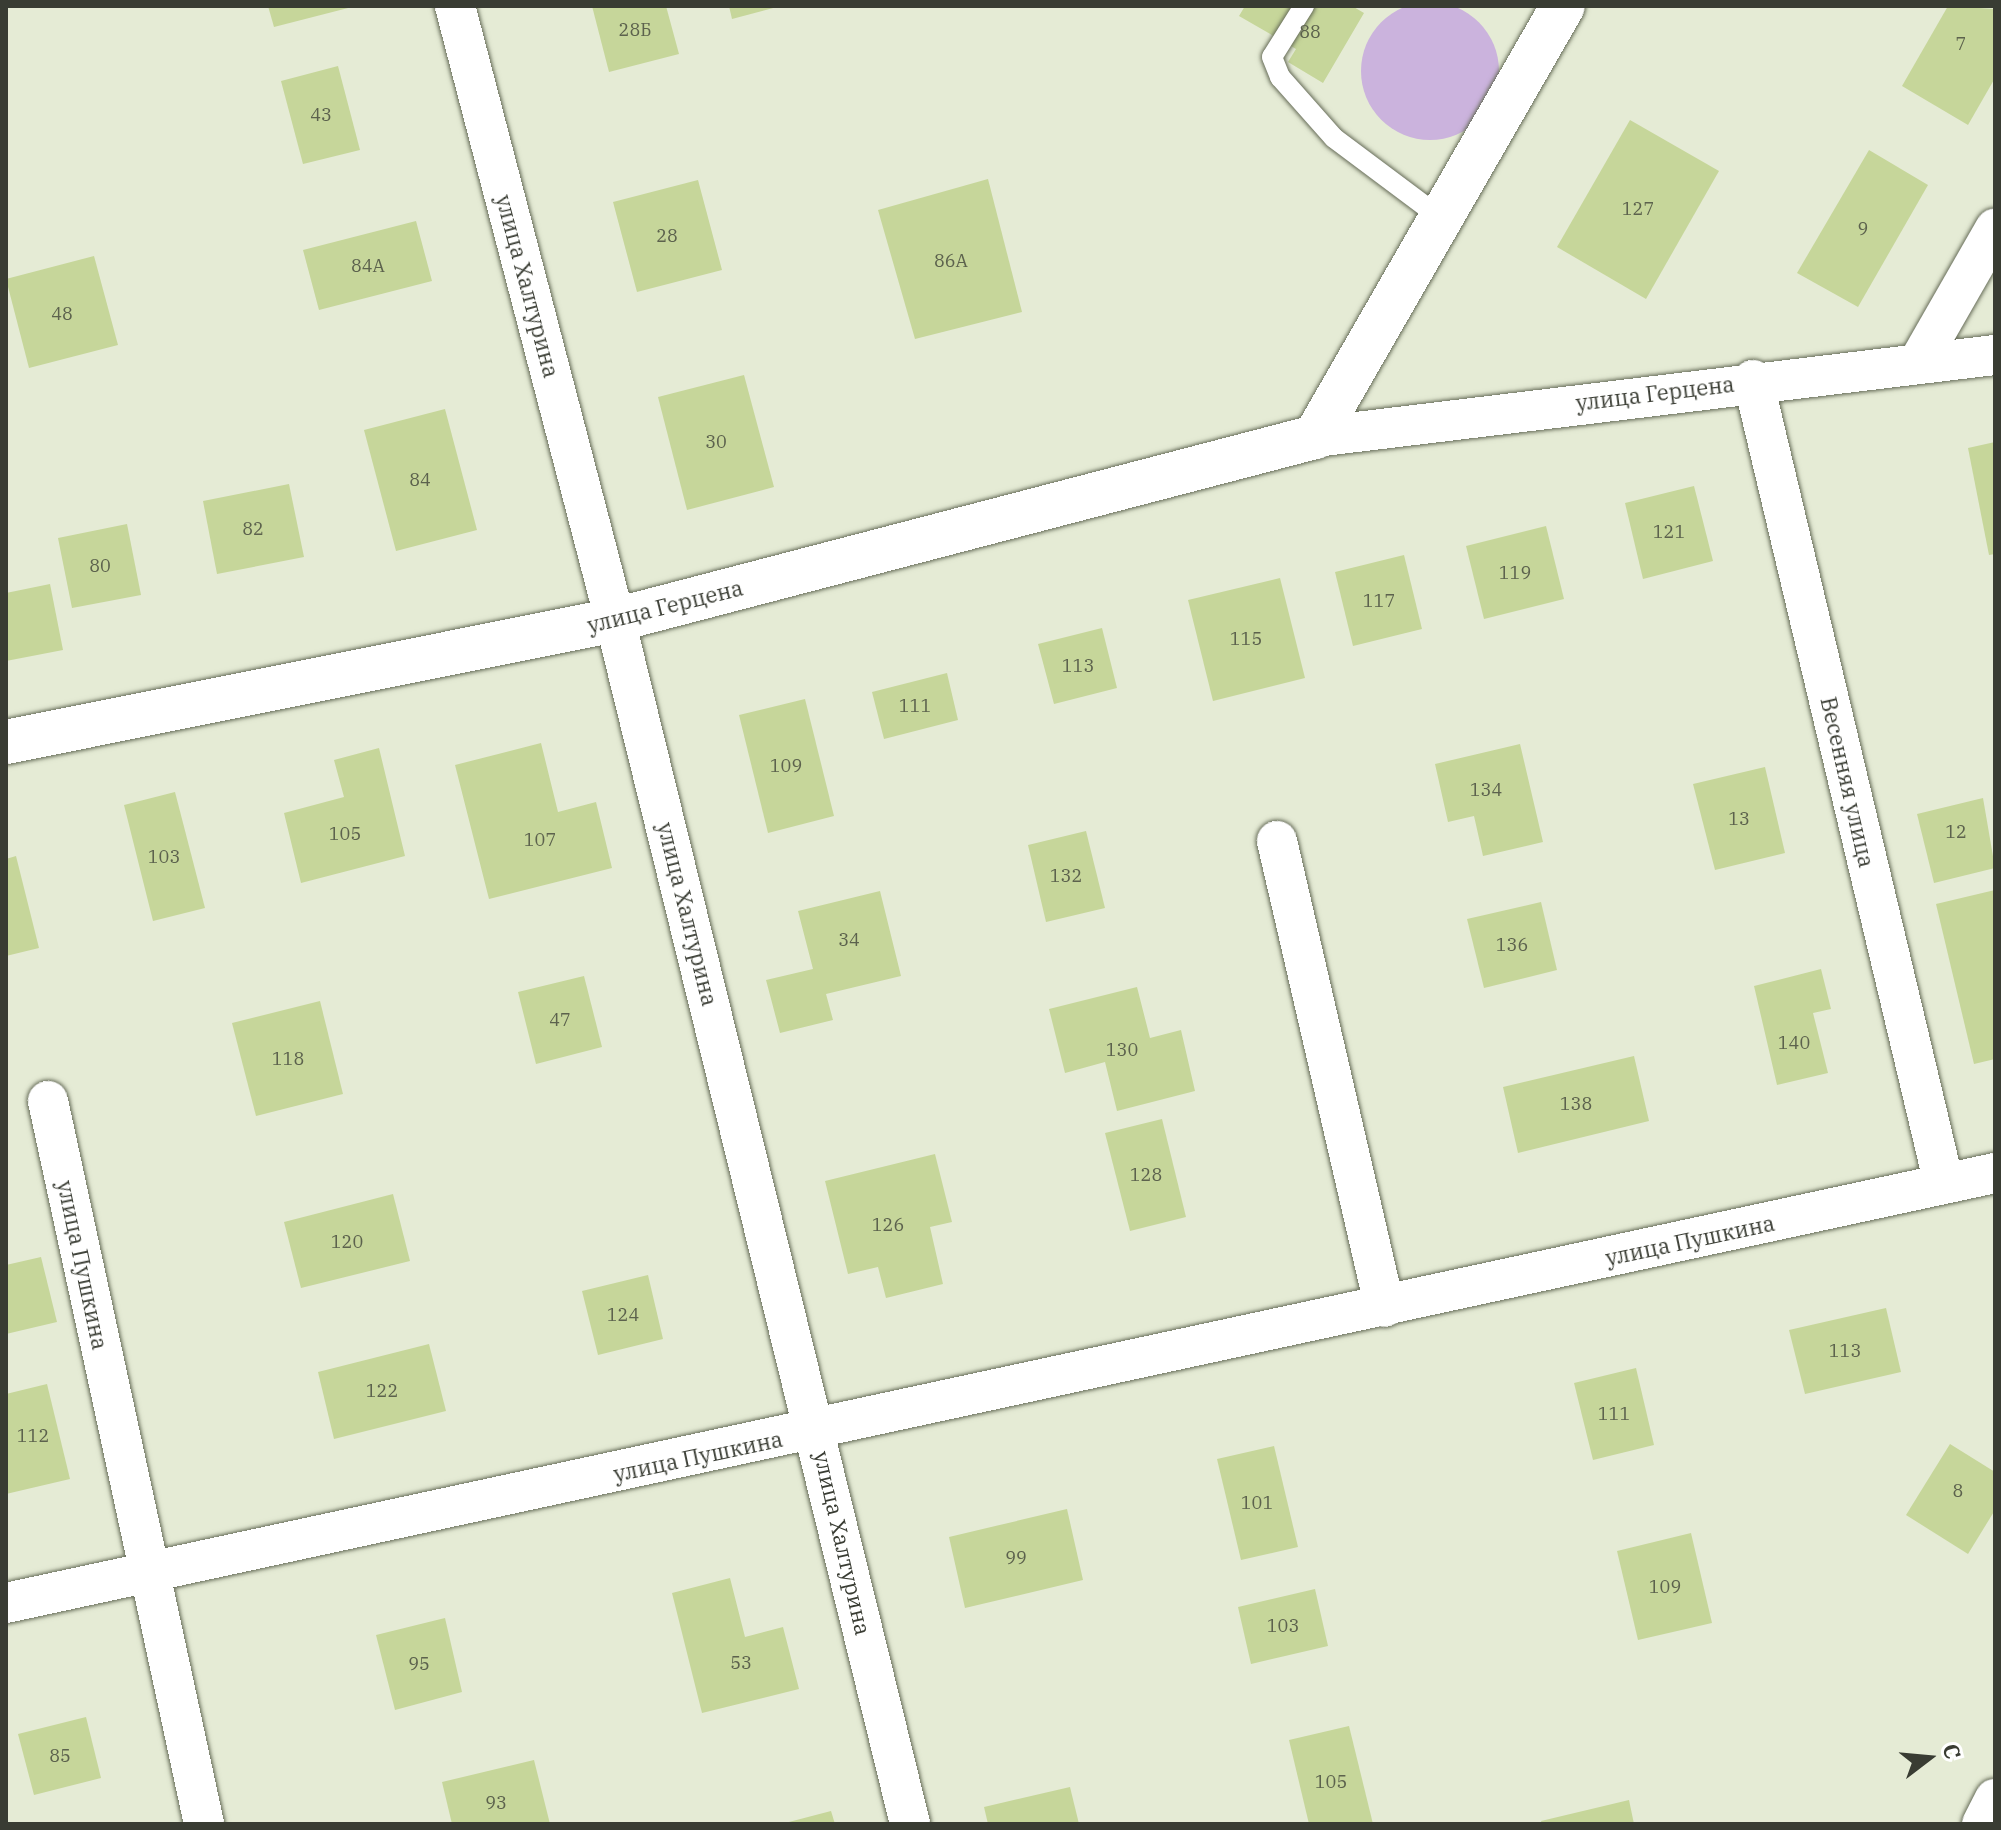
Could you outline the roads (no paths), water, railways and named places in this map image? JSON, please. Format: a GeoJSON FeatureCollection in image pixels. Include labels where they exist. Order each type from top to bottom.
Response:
{"type":"FeatureCollection","features":[{"type":"Feature","properties":{"kind":"street","name":"улица Халтурина"},"geometry":{"type":"LineString","coordinates":[[455,6],[615,620],[817,1432],[910,1824]]}},
{"type":"Feature","properties":{"kind":"street"},"geometry":{"type":"LineString","coordinates":[[1315,437],[1563,6]]}},
{"type":"Feature","properties":{"kind":"street"},"geometry":{"type":"LineString","coordinates":[[1921,358],[1995,229]]}},
{"type":"Feature","properties":{"kind":"street","name":"улица Герцена"},"geometry":{"type":"LineString","coordinates":[[6,742],[615,620],[1315,437],[1921,358],[1995,355]]}},
{"type":"Feature","properties":{"kind":"street","name":"Весенняя улица"},"geometry":{"type":"LineString","coordinates":[[1753,380],[1944,1184]]}},
{"type":"Feature","properties":{"kind":"street"},"geometry":{"type":"LineString","coordinates":[[1277,841],[1385,1307]]}},
{"type":"Feature","properties":{"kind":"street","name":"улица Пушкина"},"geometry":{"type":"LineString","coordinates":[[48,1101],[204,1824]]}},
{"type":"Feature","properties":{"kind":"street","name":"улица Пушкина"},"geometry":{"type":"LineString","coordinates":[[6,1603],[149,1569],[817,1432],[1995,1173]]}},
{"type":"Feature","properties":{"kind":"street"},"geometry":{"type":"LineString","coordinates":[[1982,1824],[1995,1799]]}},
{"type":"Feature","properties":{"kind":"lane"},"geometry":{"type":"LineString","coordinates":[[1304,6],[1272,57],[1280,77],[1334,138],[1441,218]]}}]}
